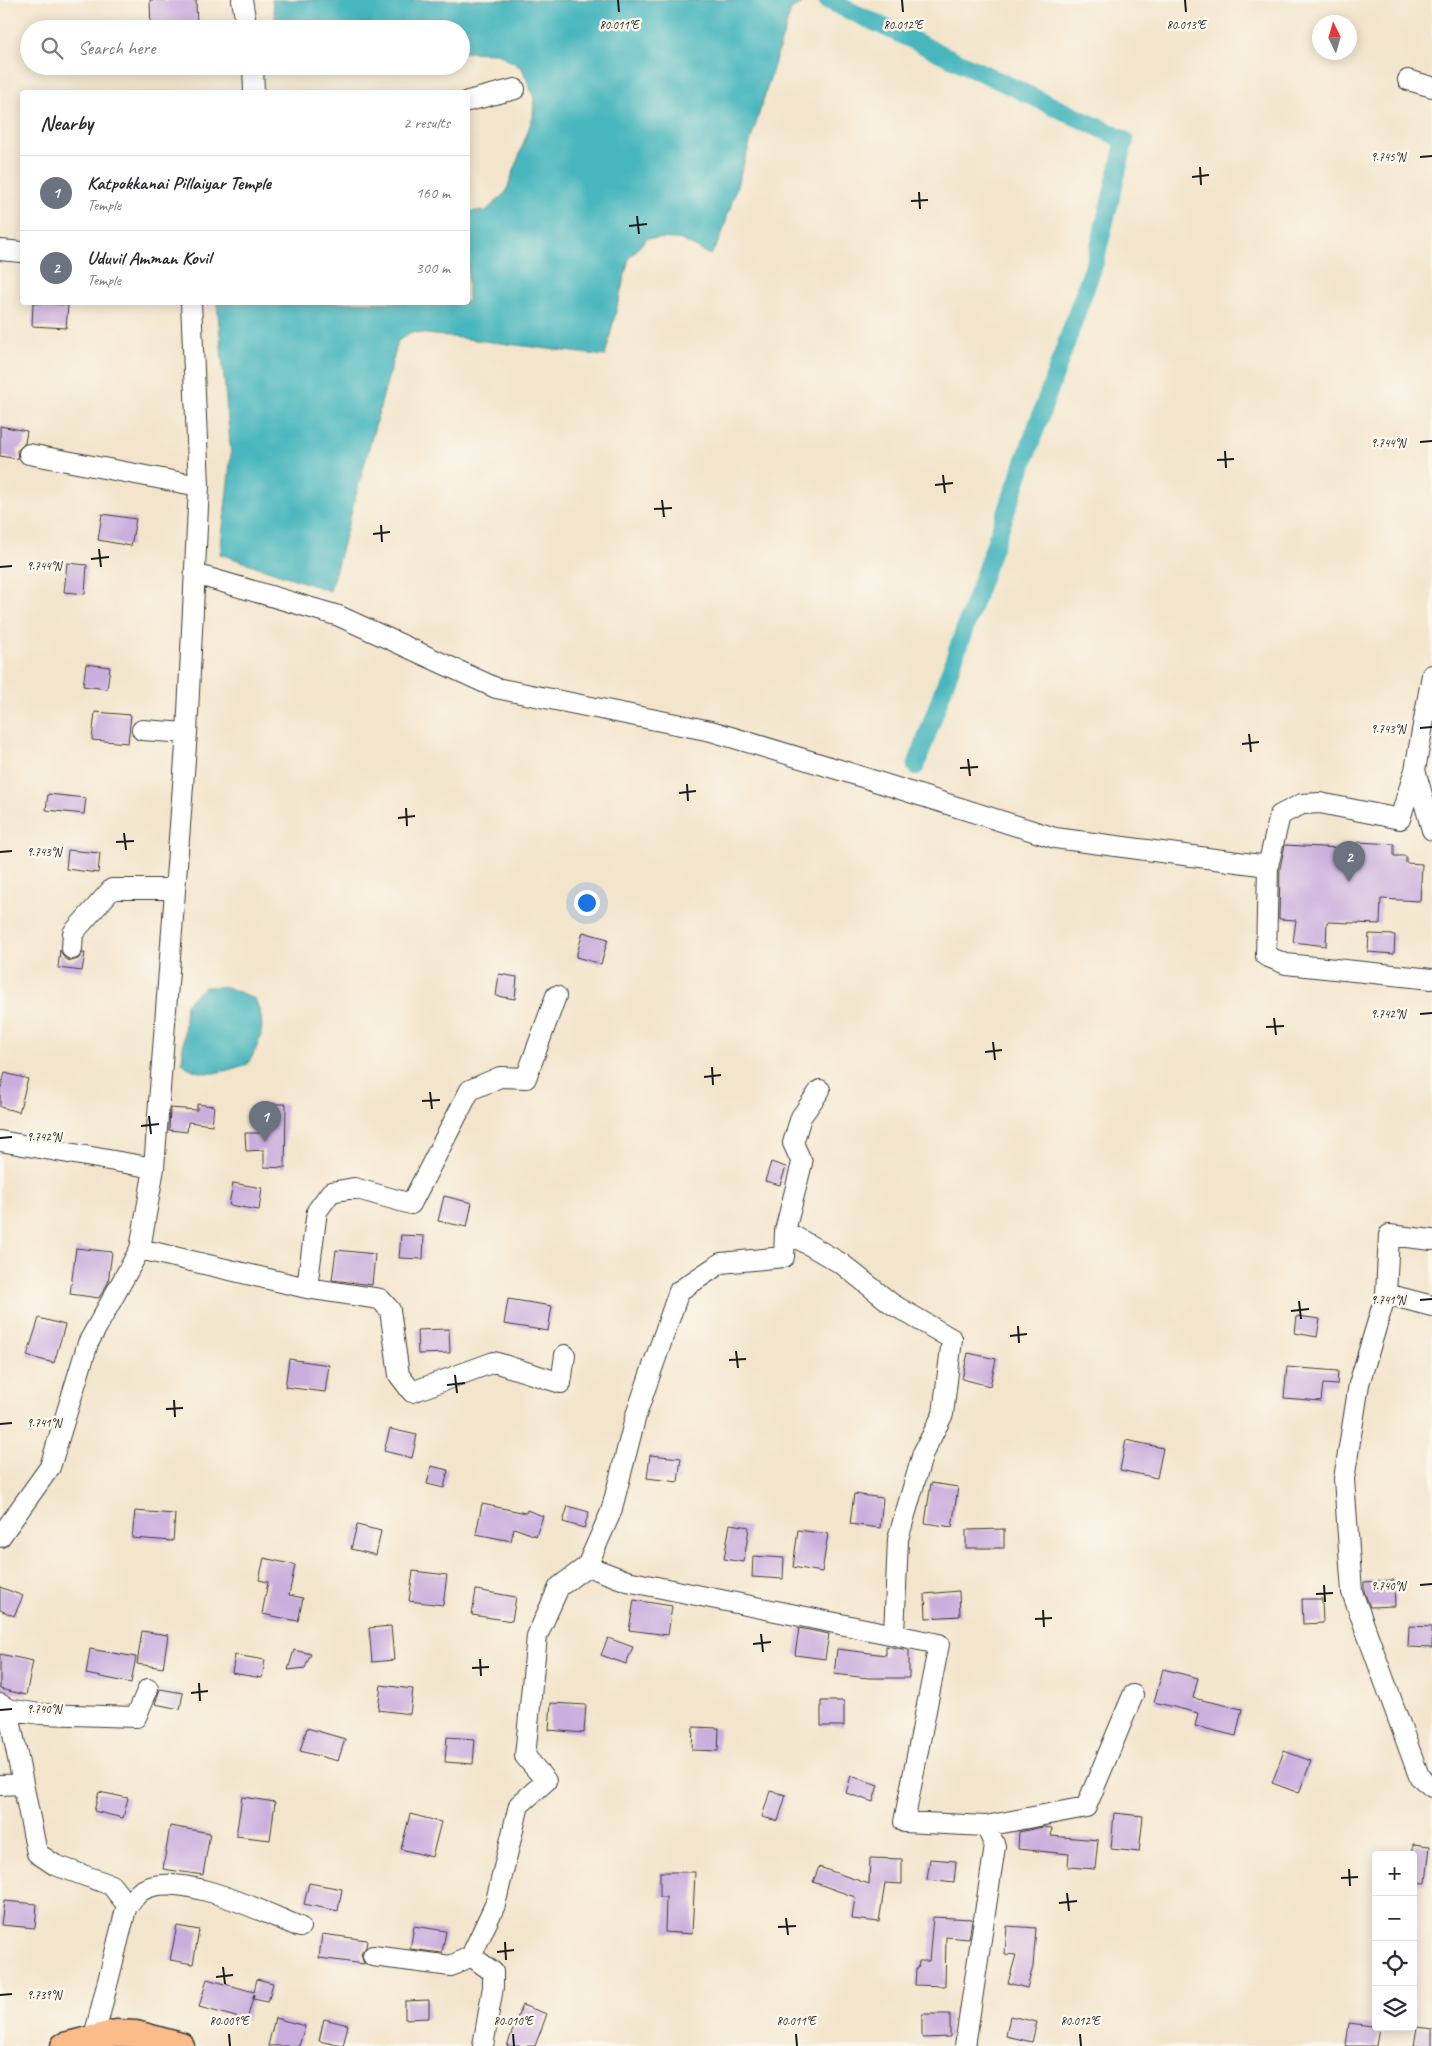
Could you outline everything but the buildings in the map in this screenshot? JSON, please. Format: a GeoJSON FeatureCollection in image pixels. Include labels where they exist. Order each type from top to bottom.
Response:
{"type":"FeatureCollection","features":[{"type":"Feature","properties":{"kind":"main road"},"geometry":{"type":"LineString","coordinates":[[64,2046],[91,2041],[116,2033],[136,2034],[179,2046]]}},
{"type":"Feature","properties":{"kind":"street"},"geometry":{"type":"LineString","coordinates":[[242,0],[245,20]]}},
{"type":"Feature","properties":{"kind":"street"},"geometry":{"type":"LineString","coordinates":[[253,75],[254,90]]}},
{"type":"Feature","properties":{"kind":"street"},"geometry":{"type":"LineString","coordinates":[[1408,80],[1432,87]]}},
{"type":"Feature","properties":{"kind":"street"},"geometry":{"type":"LineString","coordinates":[[470,100],[515,89]]}},
{"type":"Feature","properties":{"kind":"street"},"geometry":{"type":"LineString","coordinates":[[0,250],[20,252]]}},
{"type":"Feature","properties":{"kind":"street"},"geometry":{"type":"LineString","coordinates":[[0,1537],[50,1467],[88,1343],[140,1249],[154,1168],[187,733],[199,486],[192,305]]}},
{"type":"Feature","properties":{"kind":"street"},"geometry":{"type":"LineString","coordinates":[[29,454],[199,486]]}},
{"type":"Feature","properties":{"kind":"street"},"geometry":{"type":"LineString","coordinates":[[195,574],[339,616],[496,688],[712,731],[1055,838],[1268,866]]}},
{"type":"Feature","properties":{"kind":"street"},"geometry":{"type":"LineString","coordinates":[[1432,675],[1415,770],[1400,819],[1320,803],[1302,804],[1280,815],[1268,866],[1266,956],[1286,964],[1432,979]]}},
{"type":"Feature","properties":{"kind":"street"},"geometry":{"type":"LineString","coordinates":[[142,730],[187,733]]}},
{"type":"Feature","properties":{"kind":"street"},"geometry":{"type":"LineString","coordinates":[[1415,770],[1432,830]]}},
{"type":"Feature","properties":{"kind":"street"},"geometry":{"type":"LineString","coordinates":[[72,949],[73,933],[112,890],[175,888]]}},
{"type":"Feature","properties":{"kind":"street"},"geometry":{"type":"LineString","coordinates":[[307,1288],[317,1211],[331,1192],[354,1188],[411,1204],[470,1090],[500,1077],[526,1078],[556,996]]}},
{"type":"Feature","properties":{"kind":"street"},"geometry":{"type":"LineString","coordinates":[[373,1956],[451,1966],[471,1956],[495,1905],[519,1805],[546,1781],[525,1756],[537,1636],[559,1587],[587,1566],[611,1512],[636,1415],[679,1291],[721,1263],[784,1257],[785,1232],[802,1163],[793,1143],[801,1117],[820,1090]]}},
{"type":"Feature","properties":{"kind":"street"},"geometry":{"type":"LineString","coordinates":[[0,1141],[154,1168]]}},
{"type":"Feature","properties":{"kind":"street"},"geometry":{"type":"LineString","coordinates":[[785,1232],[842,1264],[892,1304],[952,1339],[943,1414],[923,1453],[898,1539],[894,1635]]}},
{"type":"Feature","properties":{"kind":"street"},"geometry":{"type":"LineString","coordinates":[[1432,1240],[1389,1235],[1386,1294],[1358,1384],[1344,1479],[1352,1592],[1419,1776],[1432,1787]]}},
{"type":"Feature","properties":{"kind":"street"},"geometry":{"type":"LineString","coordinates":[[140,1249],[307,1288],[380,1299],[390,1310],[399,1375],[412,1392],[494,1362],[561,1382],[565,1355]]}},
{"type":"Feature","properties":{"kind":"street"},"geometry":{"type":"LineString","coordinates":[[1386,1294],[1432,1306]]}},
{"type":"Feature","properties":{"kind":"street"},"geometry":{"type":"LineString","coordinates":[[587,1566],[626,1581],[939,1644],[904,1822],[986,1826],[1086,1807],[1133,1695]]}},
{"type":"Feature","properties":{"kind":"street"},"geometry":{"type":"LineString","coordinates":[[127,1905],[111,1884],[55,1865],[38,1853],[4,1707],[40,1714],[136,1717],[148,1689]]}},
{"type":"Feature","properties":{"kind":"street"},"geometry":{"type":"LineString","coordinates":[[0,1785],[22,1784]]}},
{"type":"Feature","properties":{"kind":"street"},"geometry":{"type":"LineString","coordinates":[[965,2046],[995,1846],[986,1826]]}},
{"type":"Feature","properties":{"kind":"street"},"geometry":{"type":"LineString","coordinates":[[91,2041],[127,1905],[142,1891],[163,1884],[203,1889],[300,1927]]}},
{"type":"Feature","properties":{"kind":"street"},"geometry":{"type":"LineString","coordinates":[[471,1956],[493,1972],[483,2046]]}},
{"type":"Feature","properties":{"kind":"water"},"geometry":{"type":"Polygon","coordinates":[[[272,0],[808,0],[791,10],[721,237],[711,255],[679,239],[647,238],[629,258],[605,356],[411,332],[398,341],[330,591],[220,554],[231,454],[217,305],[470,305],[470,211],[486,211],[506,192],[533,117],[534,98],[522,68],[497,53],[470,52],[470,20],[275,20],[272,0]]]}},
{"type":"Feature","properties":{"kind":"water"},"geometry":{"type":"Polygon","coordinates":[[[204,987],[227,987],[255,999],[262,1025],[260,1040],[248,1064],[222,1072],[206,1073],[198,1072],[182,1063],[186,1004],[204,987]]]}},
{"type":"Feature","properties":{"kind":"waterway"},"geometry":{"type":"LineString","coordinates":[[827,0],[1125,140],[1095,262],[916,766]]}},
{"type":"Feature","properties":{"kind":"place","name":"Uduvil Amman Kovil"},"geometry":{"type":"Point","coordinates":[1349,882]}},
{"type":"Feature","properties":{"kind":"place","name":"Katpokkanai Pillaiyar Temple"},"geometry":{"type":"Point","coordinates":[265,1142]}}]}
